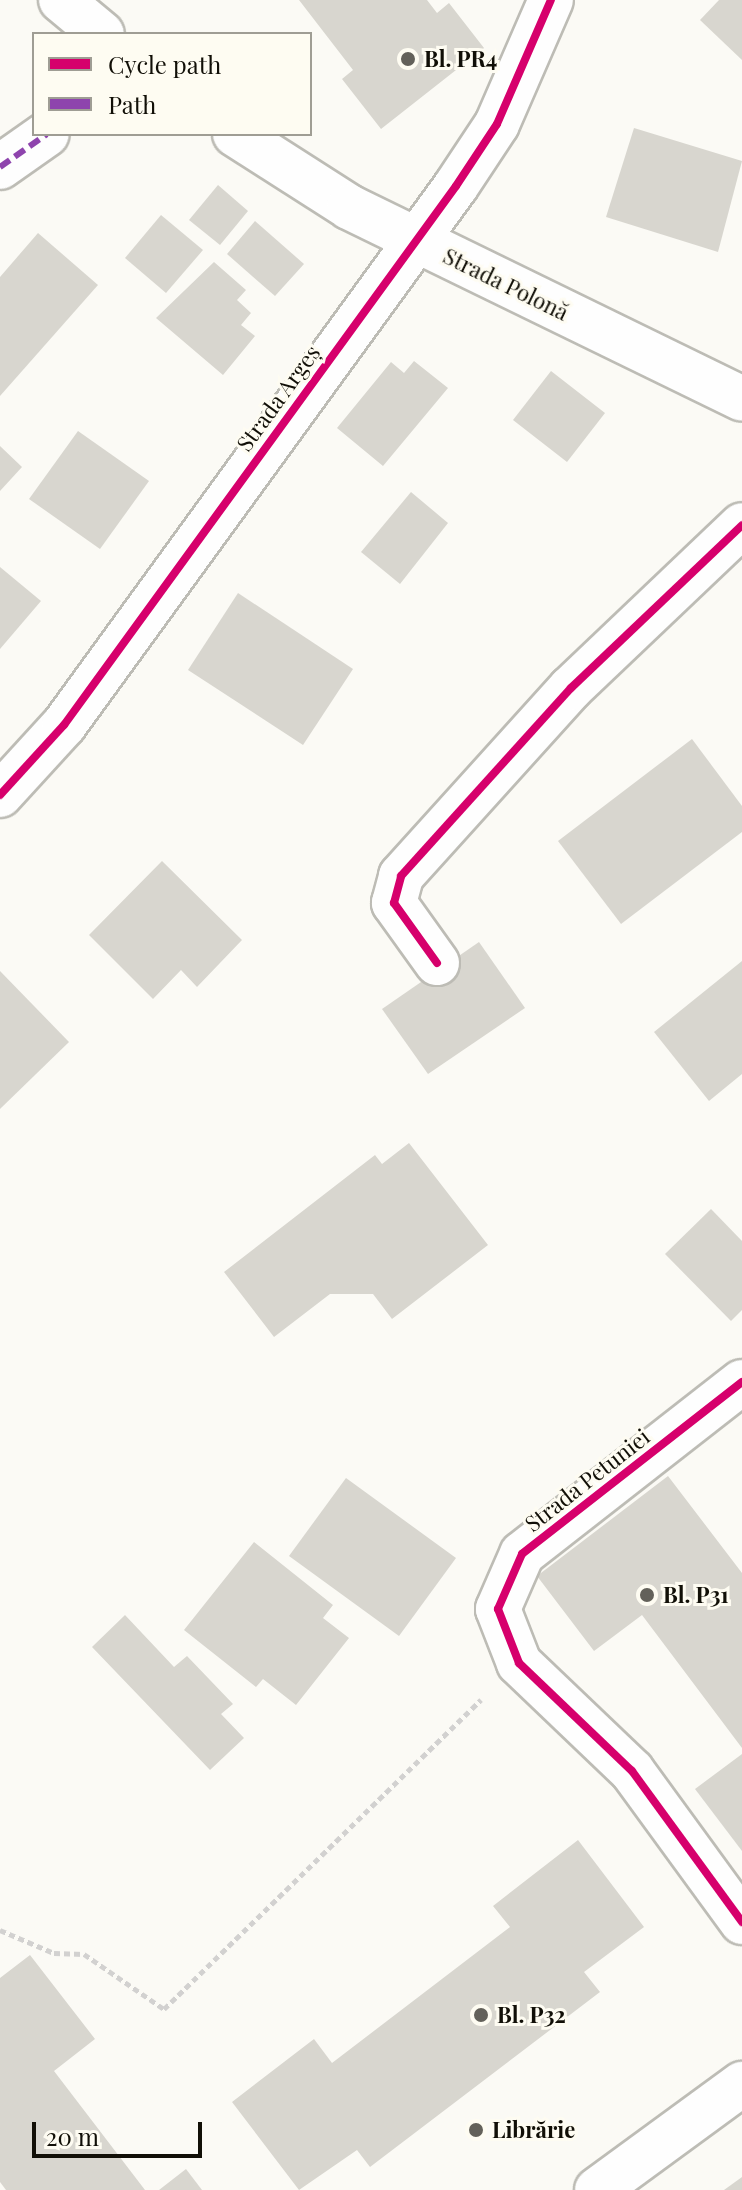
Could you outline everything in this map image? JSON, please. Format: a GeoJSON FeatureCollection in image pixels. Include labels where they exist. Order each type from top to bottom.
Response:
{"type":"FeatureCollection","features":[{"type":"Feature","properties":{"kind":"street"},"geometry":{"type":"LineString","coordinates":[[61,0],[100,32]]}},
{"type":"Feature","properties":{"kind":"street","name":"Strada Argeș"},"geometry":{"type":"LineString","coordinates":[[0,795],[64,725],[497,124],[551,0]]}},
{"type":"Feature","properties":{"kind":"street"},"geometry":{"type":"LineString","coordinates":[[0,167],[44,136]]}},
{"type":"Feature","properties":{"kind":"street","name":"Strada Polonă"},"geometry":{"type":"LineString","coordinates":[[238,136],[305,182],[414,240],[740,396]]}},
{"type":"Feature","properties":{"kind":"street"},"geometry":{"type":"LineString","coordinates":[[437,963],[394,903],[401,876],[571,688],[742,525]]}},
{"type":"Feature","properties":{"kind":"street","name":"Strada Petuniei"},"geometry":{"type":"LineString","coordinates":[[512,1648],[498,1609],[522,1554],[739,1391]]}},
{"type":"Feature","properties":{"kind":"street"},"geometry":{"type":"LineString","coordinates":[[512,1648],[632,1771],[742,1922]]}},
{"type":"Feature","properties":{"kind":"street"},"geometry":{"type":"LineString","coordinates":[[597,2190],[742,2084]]}},
{"type":"Feature","properties":{"kind":"path"},"geometry":{"type":"LineString","coordinates":[[0,1930],[54,1953],[84,1954],[164,2009],[512,1648]]}},
{"type":"Feature","properties":{"kind":"building","name":"Bl. PR4"},"geometry":{"type":"Polygon","coordinates":[[[299,0],[427,0],[437,13],[449,3],[484,48],[381,129],[342,79],[353,70],[299,0]]]}},
{"type":"Feature","properties":{"kind":"building"},"geometry":{"type":"Polygon","coordinates":[[[719,0],[742,0],[742,60],[700,20],[719,0]]]}},
{"type":"Feature","properties":{"kind":"building"},"geometry":{"type":"Polygon","coordinates":[[[634,128],[742,161],[718,252],[606,217],[634,128]]]}},
{"type":"Feature","properties":{"kind":"building"},"geometry":{"type":"Polygon","coordinates":[[[218,185],[248,211],[220,245],[189,220],[218,185]]]}},
{"type":"Feature","properties":{"kind":"building"},"geometry":{"type":"Polygon","coordinates":[[[161,215],[203,250],[166,293],[125,258],[161,215]]]}},
{"type":"Feature","properties":{"kind":"building"},"geometry":{"type":"Polygon","coordinates":[[[255,221],[304,264],[275,296],[227,254],[255,221]]]}},
{"type":"Feature","properties":{"kind":"building"},"geometry":{"type":"Polygon","coordinates":[[[38,233],[98,285],[0,396],[0,277],[38,233]]]}},
{"type":"Feature","properties":{"kind":"building"},"geometry":{"type":"Polygon","coordinates":[[[214,262],[246,290],[237,300],[251,313],[241,325],[255,336],[223,375],[156,318],[214,262]]]}},
{"type":"Feature","properties":{"kind":"building"},"geometry":{"type":"Polygon","coordinates":[[[414,361],[448,388],[383,466],[337,428],[391,362],[404,373],[414,361]]]}},
{"type":"Feature","properties":{"kind":"building"},"geometry":{"type":"Polygon","coordinates":[[[551,371],[605,413],[567,462],[513,420],[551,371]]]}},
{"type":"Feature","properties":{"kind":"building"},"geometry":{"type":"Polygon","coordinates":[[[78,431],[149,481],[100,549],[29,499],[78,431]]]}},
{"type":"Feature","properties":{"kind":"building"},"geometry":{"type":"Polygon","coordinates":[[[0,446],[22,467],[0,491],[0,446]]]}},
{"type":"Feature","properties":{"kind":"building"},"geometry":{"type":"Polygon","coordinates":[[[411,492],[448,523],[400,584],[361,552],[411,492]]]}},
{"type":"Feature","properties":{"kind":"building"},"geometry":{"type":"Polygon","coordinates":[[[0,567],[41,601],[0,649],[0,567]]]}},
{"type":"Feature","properties":{"kind":"building"},"geometry":{"type":"Polygon","coordinates":[[[238,593],[353,669],[303,745],[188,670],[238,593]]]}},
{"type":"Feature","properties":{"kind":"building"},"geometry":{"type":"Polygon","coordinates":[[[692,739],[742,806],[742,832],[621,924],[558,841],[692,739]]]}},
{"type":"Feature","properties":{"kind":"building"},"geometry":{"type":"Polygon","coordinates":[[[162,861],[242,940],[197,987],[181,970],[153,999],[89,935],[162,861]]]}},
{"type":"Feature","properties":{"kind":"building"},"geometry":{"type":"Polygon","coordinates":[[[479,942],[525,1008],[428,1074],[382,1009],[479,942]]]}},
{"type":"Feature","properties":{"kind":"building"},"geometry":{"type":"Polygon","coordinates":[[[742,961],[742,1074],[709,1101],[654,1032],[742,961]]]}},
{"type":"Feature","properties":{"kind":"building"},"geometry":{"type":"Polygon","coordinates":[[[0,971],[69,1042],[0,1109],[0,971]]]}},
{"type":"Feature","properties":{"kind":"building"},"geometry":{"type":"Polygon","coordinates":[[[409,1143],[488,1245],[392,1319],[373,1294],[330,1294],[274,1337],[224,1272],[375,1155],[382,1164],[409,1143]]]}},
{"type":"Feature","properties":{"kind":"building"},"geometry":{"type":"Polygon","coordinates":[[[711,1209],[742,1241],[742,1310],[731,1321],[665,1254],[711,1209]]]}},
{"type":"Feature","properties":{"kind":"building","name":"Bl. P31"},"geometry":{"type":"Polygon","coordinates":[[[668,1476],[742,1573],[742,1748],[642,1615],[594,1651],[537,1576],[668,1476]]]}},
{"type":"Feature","properties":{"kind":"building"},"geometry":{"type":"Polygon","coordinates":[[[346,1478],[456,1558],[399,1636],[289,1556],[346,1478]]]}},
{"type":"Feature","properties":{"kind":"building"},"geometry":{"type":"Polygon","coordinates":[[[254,1542],[333,1605],[323,1618],[349,1638],[296,1705],[263,1679],[256,1687],[184,1630],[254,1542]]]}},
{"type":"Feature","properties":{"kind":"building"},"geometry":{"type":"Polygon","coordinates":[[[125,1615],[174,1667],[187,1656],[233,1704],[221,1714],[244,1738],[210,1770],[92,1647],[125,1615]]]}},
{"type":"Feature","properties":{"kind":"building"},"geometry":{"type":"Polygon","coordinates":[[[742,1754],[742,1851],[695,1789],[742,1754]]]}},
{"type":"Feature","properties":{"kind":"building","name":"Bl. P32"},"geometry":{"type":"Polygon","coordinates":[[[578,1840],[644,1927],[584,1972],[600,1992],[370,2167],[357,2150],[299,2190],[232,2102],[314,2039],[332,2063],[510,1927],[493,1906],[578,1840]]]}},
{"type":"Feature","properties":{"kind":"building"},"geometry":{"type":"Polygon","coordinates":[[[30,1955],[95,2039],[54,2071],[145,2190],[6,2190],[0,2182],[0,1978],[30,1955]]]}},
{"type":"Feature","properties":{"kind":"building"},"geometry":{"type":"Polygon","coordinates":[[[186,2169],[202,2190],[159,2190],[186,2169]]]}},
{"type":"Feature","properties":{"kind":"building"},"geometry":{"type":"Polygon","coordinates":[[[742,2177],[742,2190],[724,2190],[742,2177]]]}},
{"type":"Feature","properties":{"kind":"marked path"},"geometry":{"type":"LineString","coordinates":[[0,167],[44,136]]}},
{"type":"Feature","properties":{"kind":"cycle path"},"geometry":{"type":"LineString","coordinates":[[0,795],[64,725],[456,186],[497,124],[551,0]]}},
{"type":"Feature","properties":{"kind":"cycle path"},"geometry":{"type":"LineString","coordinates":[[437,963],[394,903],[401,876],[571,688],[742,525]]}},
{"type":"Feature","properties":{"kind":"cycle path"},"geometry":{"type":"LineString","coordinates":[[742,1382],[522,1554],[498,1609],[519,1663],[632,1771],[742,1922]]}},
{"type":"Feature","properties":{"kind":"place","name":"Bl. PR4"},"geometry":{"type":"Point","coordinates":[408,59]}},
{"type":"Feature","properties":{"kind":"place","name":"Bl. P31"},"geometry":{"type":"Point","coordinates":[647,1595]}},
{"type":"Feature","properties":{"kind":"place","name":"Bl. P32"},"geometry":{"type":"Point","coordinates":[481,2015]}},
{"type":"Feature","properties":{"kind":"place","name":"Librărie"},"geometry":{"type":"Point","coordinates":[476,2130]}}]}
